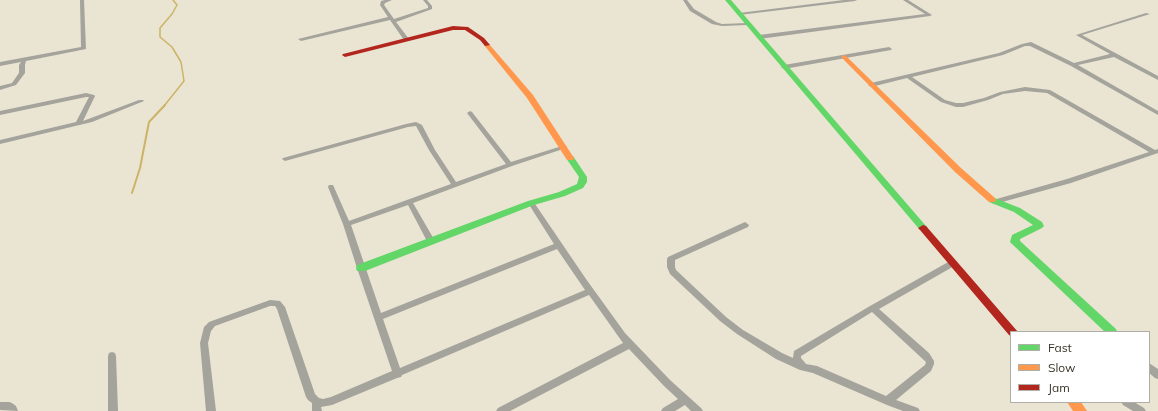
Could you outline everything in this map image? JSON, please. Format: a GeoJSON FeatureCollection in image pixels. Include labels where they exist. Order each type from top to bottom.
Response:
{"type":"FeatureCollection","features":[{"type":"Feature","properties":{"kind":"street"},"geometry":{"type":"LineString","coordinates":[[0,64],[79,50],[85,47],[82,0]]}},
{"type":"Feature","properties":{"kind":"street"},"geometry":{"type":"LineString","coordinates":[[390,0],[382,1],[382,5],[406,39]]}},
{"type":"Feature","properties":{"kind":"street"},"geometry":{"type":"LineString","coordinates":[[301,39],[430,9],[431,7],[425,0]]}},
{"type":"Feature","properties":{"kind":"street"},"geometry":{"type":"LineString","coordinates":[[685,0],[692,10],[714,23],[722,25],[747,24]]}},
{"type":"Feature","properties":{"kind":"street"},"geometry":{"type":"LineString","coordinates":[[728,0],[747,24],[1012,331]]}},
{"type":"Feature","properties":{"kind":"street"},"geometry":{"type":"LineString","coordinates":[[739,14],[793,5],[855,0]]}},
{"type":"Feature","properties":{"kind":"street"},"geometry":{"type":"LineString","coordinates":[[759,37],[930,15],[905,0]]}},
{"type":"Feature","properties":{"kind":"street"},"geometry":{"type":"LineString","coordinates":[[1148,14],[1078,35],[1158,78]]}},
{"type":"Feature","properties":{"kind":"street"},"geometry":{"type":"LineString","coordinates":[[345,55],[406,39],[460,27],[466,28],[482,39],[530,97],[583,177],[583,182],[580,186],[562,194],[531,203],[361,268]]}},
{"type":"Feature","properties":{"kind":"street"},"geometry":{"type":"LineString","coordinates":[[871,85],[1001,54],[1027,44],[1036,45],[1158,113]]}},
{"type":"Feature","properties":{"kind":"street"},"geometry":{"type":"LineString","coordinates":[[784,67],[890,49]]}},
{"type":"Feature","properties":{"kind":"street"},"geometry":{"type":"LineString","coordinates":[[1073,65],[1114,55]]}},
{"type":"Feature","properties":{"kind":"street"},"geometry":{"type":"LineString","coordinates":[[844,57],[958,170],[995,202],[1017,210],[1039,224],[1039,226],[1015,238],[1015,242],[1111,331]]}},
{"type":"Feature","properties":{"kind":"street"},"geometry":{"type":"LineString","coordinates":[[0,88],[14,84],[22,73],[22,65],[24,60]]}},
{"type":"Feature","properties":{"kind":"street"},"geometry":{"type":"LineString","coordinates":[[909,77],[943,101],[956,105],[963,105],[1002,93],[1026,89],[1048,91],[1156,152]]}},
{"type":"Feature","properties":{"kind":"street"},"geometry":{"type":"LineString","coordinates":[[0,113],[86,95],[92,96],[79,123]]}},
{"type":"Feature","properties":{"kind":"street"},"geometry":{"type":"LineString","coordinates":[[0,142],[79,123],[120,110],[141,101]]}},
{"type":"Feature","properties":{"kind":"street"},"geometry":{"type":"LineString","coordinates":[[470,113],[510,165]]}},
{"type":"Feature","properties":{"kind":"street"},"geometry":{"type":"LineString","coordinates":[[285,158],[416,124],[419,125],[432,150],[455,185]]}},
{"type":"Feature","properties":{"kind":"street"},"geometry":{"type":"LineString","coordinates":[[347,224],[510,165],[564,148]]}},
{"type":"Feature","properties":{"kind":"street"},"geometry":{"type":"LineString","coordinates":[[995,202],[1069,181],[1156,152]]}},
{"type":"Feature","properties":{"kind":"street"},"geometry":{"type":"LineString","coordinates":[[331,187],[347,224],[398,374]]}},
{"type":"Feature","properties":{"kind":"street"},"geometry":{"type":"LineString","coordinates":[[409,201],[431,241]]}},
{"type":"Feature","properties":{"kind":"street"},"geometry":{"type":"LineString","coordinates":[[531,203],[622,336],[667,383],[698,411]]}},
{"type":"Feature","properties":{"kind":"street"},"geometry":{"type":"LineString","coordinates":[[745,225],[671,259],[671,267],[673,272],[723,319],[740,332],[779,356],[803,367],[814,369],[887,401],[915,411]]}},
{"type":"Feature","properties":{"kind":"street"},"geometry":{"type":"LineString","coordinates":[[379,317],[560,245]]}},
{"type":"Feature","properties":{"kind":"street"},"geometry":{"type":"LineString","coordinates":[[803,367],[797,359],[798,354],[801,351],[953,263]]}},
{"type":"Feature","properties":{"kind":"street"},"geometry":{"type":"LineString","coordinates":[[210,411],[204,342],[207,329],[212,324],[270,303],[277,303],[281,307],[311,397],[316,401],[323,403],[332,401],[398,374],[590,290]]}},
{"type":"Feature","properties":{"kind":"street"},"geometry":{"type":"LineString","coordinates":[[874,308],[930,360],[928,368],[887,401]]}},
{"type":"Feature","properties":{"kind":"street"},"geometry":{"type":"LineString","coordinates":[[501,411],[630,344]]}},
{"type":"Feature","properties":{"kind":"street"},"geometry":{"type":"LineString","coordinates":[[112,356],[113,411]]}},
{"type":"Feature","properties":{"kind":"street"},"geometry":{"type":"LineString","coordinates":[[1150,368],[1158,375]]}},
{"type":"Feature","properties":{"kind":"street"},"geometry":{"type":"LineString","coordinates":[[666,411],[685,400]]}},
{"type":"Feature","properties":{"kind":"street"},"geometry":{"type":"LineString","coordinates":[[316,401],[317,411]]}},
{"type":"Feature","properties":{"kind":"street"},"geometry":{"type":"LineString","coordinates":[[1074,403],[1081,411]]}},
{"type":"Feature","properties":{"kind":"street"},"geometry":{"type":"LineString","coordinates":[[1128,403],[1141,411]]}},
{"type":"Feature","properties":{"kind":"street"},"geometry":{"type":"LineString","coordinates":[[0,406],[9,406],[13,409],[13,411]]}},
{"type":"Feature","properties":{"kind":"waterway"},"geometry":{"type":"LineString","coordinates":[[164,106],[184,81],[181,62],[172,47],[160,37],[160,28],[172,14],[177,5],[173,0]]}},
{"type":"Feature","properties":{"kind":"waterway"},"geometry":{"type":"LineString","coordinates":[[132,193],[140,168],[149,122],[165,105]]}},
{"type":"Feature","properties":{"kind":"traffic: fast"},"geometry":{"type":"LineString","coordinates":[[728,0],[923,228]]}},
{"type":"Feature","properties":{"kind":"traffic: fast"},"geometry":{"type":"LineString","coordinates":[[361,268],[531,203],[562,194],[580,186],[583,182],[583,177],[570,158]]}},
{"type":"Feature","properties":{"kind":"traffic: fast"},"geometry":{"type":"LineString","coordinates":[[992,200],[1017,210],[1039,224],[1039,226],[1015,237],[1015,242],[1111,331]]}},
{"type":"Feature","properties":{"kind":"traffic: slow"},"geometry":{"type":"LineString","coordinates":[[487,45],[530,97],[570,158]]}},
{"type":"Feature","properties":{"kind":"traffic: slow"},"geometry":{"type":"LineString","coordinates":[[844,57],[958,170],[992,200]]}},
{"type":"Feature","properties":{"kind":"traffic: slow"},"geometry":{"type":"LineString","coordinates":[[1074,403],[1081,411]]}},
{"type":"Feature","properties":{"kind":"traffic: jam"},"geometry":{"type":"LineString","coordinates":[[345,55],[453,28],[466,28],[482,39],[487,45]]}},
{"type":"Feature","properties":{"kind":"traffic: jam"},"geometry":{"type":"LineString","coordinates":[[923,228],[1012,331]]}}]}
